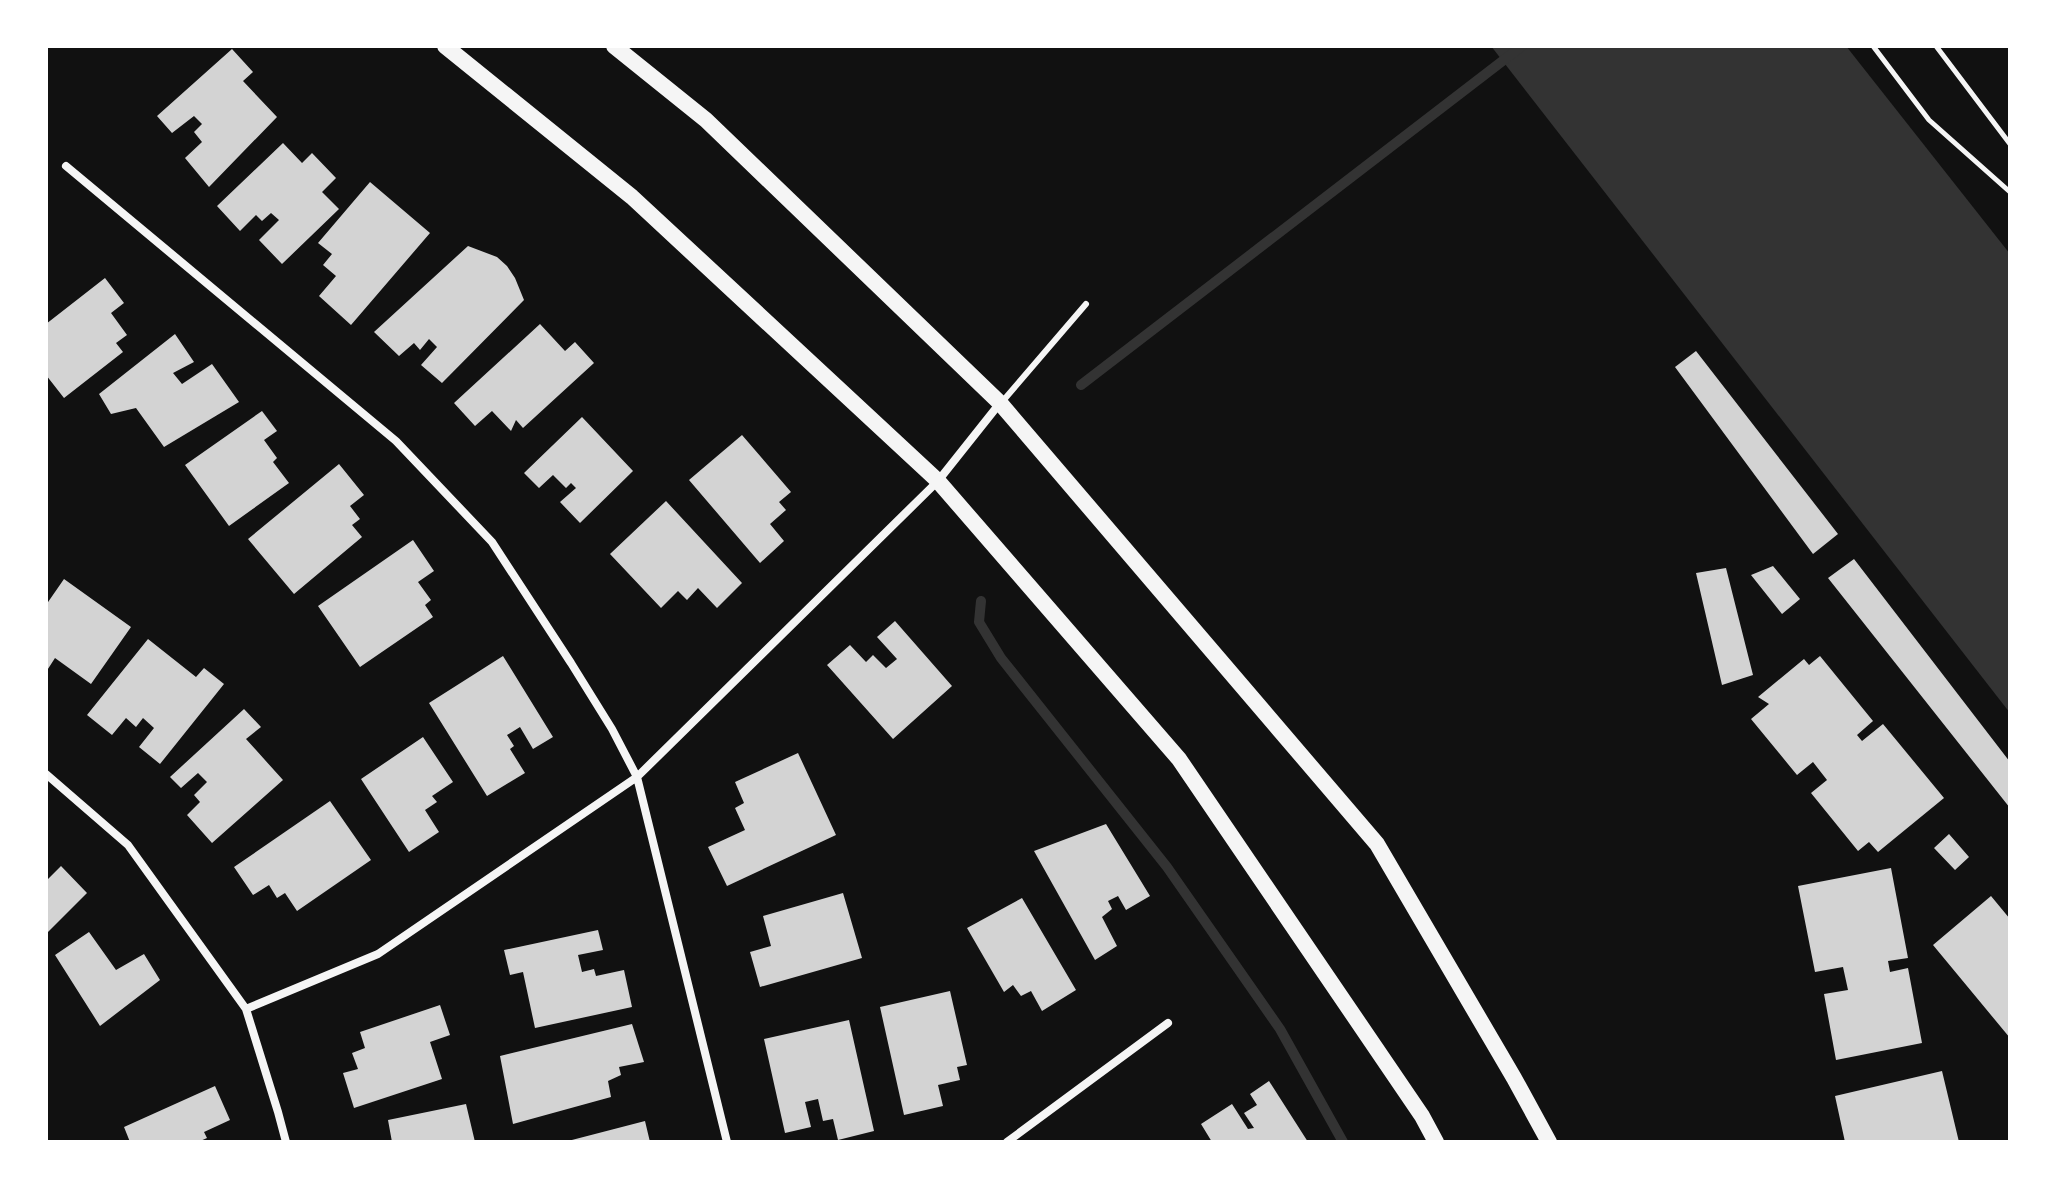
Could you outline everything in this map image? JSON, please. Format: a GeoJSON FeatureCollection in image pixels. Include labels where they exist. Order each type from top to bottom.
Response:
{"type":"FeatureCollection","features":[{"type":"Feature","properties":{"kind":"main road"},"geometry":{"type":"LineString","coordinates":[[445,46],[632,197],[938,481],[1179,759],[1422,1116],[1436,1142]]}},
{"type":"Feature","properties":{"kind":"main road"},"geometry":{"type":"LineString","coordinates":[[614,46],[706,120],[1000,403],[1377,844],[1549,1142]]}},
{"type":"Feature","properties":{"kind":"street"},"geometry":{"type":"LineString","coordinates":[[66,166],[396,441],[492,542],[612,729],[637,777],[727,1142]]}},
{"type":"Feature","properties":{"kind":"street"},"geometry":{"type":"LineString","coordinates":[[246,1009],[378,954],[637,777],[938,481],[1000,403]]}},
{"type":"Feature","properties":{"kind":"street"},"geometry":{"type":"LineString","coordinates":[[46,774],[128,845],[246,1009],[286,1142]]}},
{"type":"Feature","properties":{"kind":"street"},"geometry":{"type":"LineString","coordinates":[[1007,1142],[1168,1023]]}},
{"type":"Feature","properties":{"kind":"lane"},"geometry":{"type":"LineString","coordinates":[[1000,403],[1086,304]]}},
{"type":"Feature","properties":{"kind":"path"},"geometry":{"type":"LineString","coordinates":[[1873,46],[1929,120],[2010,192]]}},
{"type":"Feature","properties":{"kind":"path"},"geometry":{"type":"LineString","coordinates":[[1936,46],[2010,144]]}},
{"type":"Feature","properties":{"kind":"shaded area"},"geometry":{"type":"Polygon","coordinates":[[[1491,46],[1846,46],[2010,254],[2010,713],[1491,46]]]}},
{"type":"Feature","properties":{"kind":"building"},"geometry":{"type":"Polygon","coordinates":[[[232,49],[253,72],[243,81],[277,117],[209,187],[185,158],[202,142],[194,132],[202,124],[194,116],[172,133],[157,116],[232,49]]]}},
{"type":"Feature","properties":{"kind":"building"},"geometry":{"type":"Polygon","coordinates":[[[283,143],[302,163],[312,153],[336,178],[322,192],[339,209],[282,264],[259,240],[279,220],[271,213],[262,221],[256,215],[240,231],[217,206],[283,143]]]}},
{"type":"Feature","properties":{"kind":"building"},"geometry":{"type":"Polygon","coordinates":[[[370,182],[430,233],[351,325],[319,296],[336,276],[323,265],[332,254],[318,243],[370,182]]]}},
{"type":"Feature","properties":{"kind":"building"},"geometry":{"type":"Polygon","coordinates":[[[468,246],[497,257],[507,266],[524,300],[442,383],[421,365],[437,347],[429,339],[420,350],[414,343],[399,356],[374,332],[468,246]]]}},
{"type":"Feature","properties":{"kind":"building"},"geometry":{"type":"Polygon","coordinates":[[[105,278],[124,303],[111,313],[127,335],[116,343],[123,352],[64,398],[46,375],[46,324],[105,278]]]}},
{"type":"Feature","properties":{"kind":"building"},"geometry":{"type":"Polygon","coordinates":[[[540,324],[565,351],[575,342],[594,363],[523,428],[516,420],[511,431],[492,411],[475,426],[454,403],[540,324]]]}},
{"type":"Feature","properties":{"kind":"building"},"geometry":{"type":"Polygon","coordinates":[[[175,334],[194,362],[173,373],[182,384],[212,364],[239,402],[164,447],[136,408],[111,414],[99,394],[175,334]]]}},
{"type":"Feature","properties":{"kind":"building"},"geometry":{"type":"Polygon","coordinates":[[[1696,351],[1838,534],[1813,554],[1675,367],[1696,351]]]}},
{"type":"Feature","properties":{"kind":"building"},"geometry":{"type":"Polygon","coordinates":[[[262,411],[277,431],[264,440],[277,458],[273,462],[289,483],[229,526],[185,465],[262,411]]]}},
{"type":"Feature","properties":{"kind":"building"},"geometry":{"type":"Polygon","coordinates":[[[582,417],[633,471],[580,523],[560,502],[576,488],[571,483],[566,488],[553,475],[539,488],[524,473],[582,417]]]}},
{"type":"Feature","properties":{"kind":"building"},"geometry":{"type":"Polygon","coordinates":[[[742,435],[791,492],[779,502],[786,510],[770,524],[784,541],[760,563],[689,480],[742,435]]]}},
{"type":"Feature","properties":{"kind":"building"},"geometry":{"type":"Polygon","coordinates":[[[339,464],[364,495],[350,506],[360,519],[352,525],[362,537],[294,594],[248,539],[339,464]]]}},
{"type":"Feature","properties":{"kind":"building"},"geometry":{"type":"Polygon","coordinates":[[[666,501],[742,583],[717,608],[698,588],[687,600],[678,591],[661,608],[610,554],[666,501]]]}},
{"type":"Feature","properties":{"kind":"building"},"geometry":{"type":"Polygon","coordinates":[[[413,540],[434,571],[418,582],[431,600],[425,605],[433,617],[360,667],[318,606],[413,540]]]}},
{"type":"Feature","properties":{"kind":"building"},"geometry":{"type":"Polygon","coordinates":[[[1854,559],[2010,762],[2010,808],[1828,578],[1854,559]]]}},
{"type":"Feature","properties":{"kind":"building"},"geometry":{"type":"Polygon","coordinates":[[[1773,566],[1800,599],[1782,614],[1751,575],[1773,566]]]}},
{"type":"Feature","properties":{"kind":"building"},"geometry":{"type":"Polygon","coordinates":[[[1726,568],[1753,675],[1722,685],[1696,573],[1726,568]]]}},
{"type":"Feature","properties":{"kind":"building"},"geometry":{"type":"Polygon","coordinates":[[[64,579],[131,627],[91,684],[55,658],[46,672],[46,605],[64,579]]]}},
{"type":"Feature","properties":{"kind":"building"},"geometry":{"type":"Polygon","coordinates":[[[895,621],[952,686],[893,739],[827,665],[850,645],[866,662],[873,655],[886,668],[897,659],[877,637],[895,621]]]}},
{"type":"Feature","properties":{"kind":"building"},"geometry":{"type":"Polygon","coordinates":[[[148,639],[196,677],[204,668],[224,684],[160,764],[139,747],[154,728],[143,718],[136,727],[126,718],[112,735],[87,715],[148,639]]]}},
{"type":"Feature","properties":{"kind":"building"},"geometry":{"type":"Polygon","coordinates":[[[503,656],[553,737],[533,749],[520,727],[507,735],[514,746],[510,749],[525,773],[487,796],[429,703],[503,656]]]}},
{"type":"Feature","properties":{"kind":"building"},"geometry":{"type":"Polygon","coordinates":[[[1820,656],[1873,721],[1857,735],[1862,741],[1883,724],[1944,798],[1878,852],[1869,842],[1858,851],[1811,793],[1827,780],[1813,762],[1797,775],[1751,719],[1769,704],[1758,697],[1804,659],[1809,665],[1820,656]]]}},
{"type":"Feature","properties":{"kind":"building"},"geometry":{"type":"Polygon","coordinates":[[[244,709],[261,727],[246,739],[283,780],[212,843],[187,815],[200,802],[194,795],[207,782],[198,773],[181,788],[170,777],[244,709]]]}},
{"type":"Feature","properties":{"kind":"building"},"geometry":{"type":"Polygon","coordinates":[[[423,737],[453,782],[432,796],[437,802],[425,810],[439,832],[409,852],[361,779],[423,737]]]}},
{"type":"Feature","properties":{"kind":"building"},"geometry":{"type":"Polygon","coordinates":[[[798,753],[836,835],[727,886],[708,847],[745,830],[735,808],[744,803],[735,782],[798,753]]]}},
{"type":"Feature","properties":{"kind":"building"},"geometry":{"type":"Polygon","coordinates":[[[330,801],[371,860],[297,911],[285,893],[277,898],[269,885],[253,895],[234,867],[330,801]]]}},
{"type":"Feature","properties":{"kind":"building"},"geometry":{"type":"Polygon","coordinates":[[[1106,824],[1150,896],[1126,910],[1118,896],[1108,901],[1112,909],[1102,917],[1117,946],[1095,960],[1034,851],[1106,824]]]}},
{"type":"Feature","properties":{"kind":"building"},"geometry":{"type":"Polygon","coordinates":[[[1949,834],[1969,857],[1955,870],[1934,848],[1949,834]]]}},
{"type":"Feature","properties":{"kind":"building"},"geometry":{"type":"Polygon","coordinates":[[[61,866],[87,893],[46,934],[46,877],[48,879],[61,866]]]}},
{"type":"Feature","properties":{"kind":"building"},"geometry":{"type":"Polygon","coordinates":[[[1891,868],[1908,958],[1888,961],[1890,972],[1908,968],[1922,1043],[1836,1060],[1824,994],[1848,990],[1843,967],[1815,972],[1798,886],[1891,868]]]}},
{"type":"Feature","properties":{"kind":"building"},"geometry":{"type":"Polygon","coordinates":[[[843,893],[862,958],[760,987],[750,952],[771,946],[763,916],[843,893]]]}},
{"type":"Feature","properties":{"kind":"building"},"geometry":{"type":"Polygon","coordinates":[[[1991,896],[2010,919],[2010,1038],[1933,945],[1991,896]]]}},
{"type":"Feature","properties":{"kind":"building"},"geometry":{"type":"Polygon","coordinates":[[[1022,898],[1076,990],[1042,1011],[1031,991],[1021,996],[1013,985],[1004,992],[967,928],[1022,898]]]}},
{"type":"Feature","properties":{"kind":"building"},"geometry":{"type":"Polygon","coordinates":[[[598,930],[603,950],[578,955],[582,972],[594,969],[596,976],[624,970],[632,1007],[535,1028],[523,972],[510,975],[504,950],[598,930]]]}},
{"type":"Feature","properties":{"kind":"building"},"geometry":{"type":"Polygon","coordinates":[[[89,932],[116,970],[144,954],[160,980],[100,1026],[55,955],[89,932]]]}},
{"type":"Feature","properties":{"kind":"building"},"geometry":{"type":"Polygon","coordinates":[[[950,991],[967,1065],[957,1067],[960,1080],[938,1085],[943,1106],[904,1115],[880,1007],[950,991]]]}},
{"type":"Feature","properties":{"kind":"building"},"geometry":{"type":"Polygon","coordinates":[[[440,1005],[450,1035],[430,1042],[442,1079],[354,1108],[343,1073],[358,1069],[352,1053],[365,1048],[360,1032],[440,1005]]]}},
{"type":"Feature","properties":{"kind":"building"},"geometry":{"type":"Polygon","coordinates":[[[849,1020],[874,1131],[838,1140],[833,1119],[823,1121],[818,1099],[805,1102],[811,1127],[785,1133],[764,1039],[849,1020]]]}},
{"type":"Feature","properties":{"kind":"building"},"geometry":{"type":"Polygon","coordinates":[[[632,1024],[644,1062],[619,1067],[621,1075],[608,1081],[611,1097],[513,1124],[500,1056],[632,1024]]]}},
{"type":"Feature","properties":{"kind":"building"},"geometry":{"type":"Polygon","coordinates":[[[1942,1071],[1959,1142],[1845,1142],[1835,1096],[1942,1071]]]}},
{"type":"Feature","properties":{"kind":"building"},"geometry":{"type":"Polygon","coordinates":[[[1269,1081],[1308,1142],[1212,1142],[1201,1124],[1232,1104],[1248,1129],[1254,1128],[1244,1113],[1257,1105],[1250,1094],[1269,1081]]]}},
{"type":"Feature","properties":{"kind":"building"},"geometry":{"type":"Polygon","coordinates":[[[215,1086],[230,1120],[204,1132],[207,1138],[198,1142],[130,1142],[124,1127],[215,1086]]]}},
{"type":"Feature","properties":{"kind":"building"},"geometry":{"type":"Polygon","coordinates":[[[466,1104],[475,1142],[392,1142],[388,1120],[466,1104]]]}},
{"type":"Feature","properties":{"kind":"building"},"geometry":{"type":"Polygon","coordinates":[[[645,1121],[650,1142],[568,1142],[568,1141],[645,1121]]]}},
{"type":"Feature","properties":{"kind":"waterway"},"geometry":{"type":"LineString","coordinates":[[1081,385],[1522,46]]}},
{"type":"Feature","properties":{"kind":"waterway"},"geometry":{"type":"LineString","coordinates":[[981,601],[979,622],[1001,658],[1167,867],[1280,1029],[1343,1142]]}}]}
